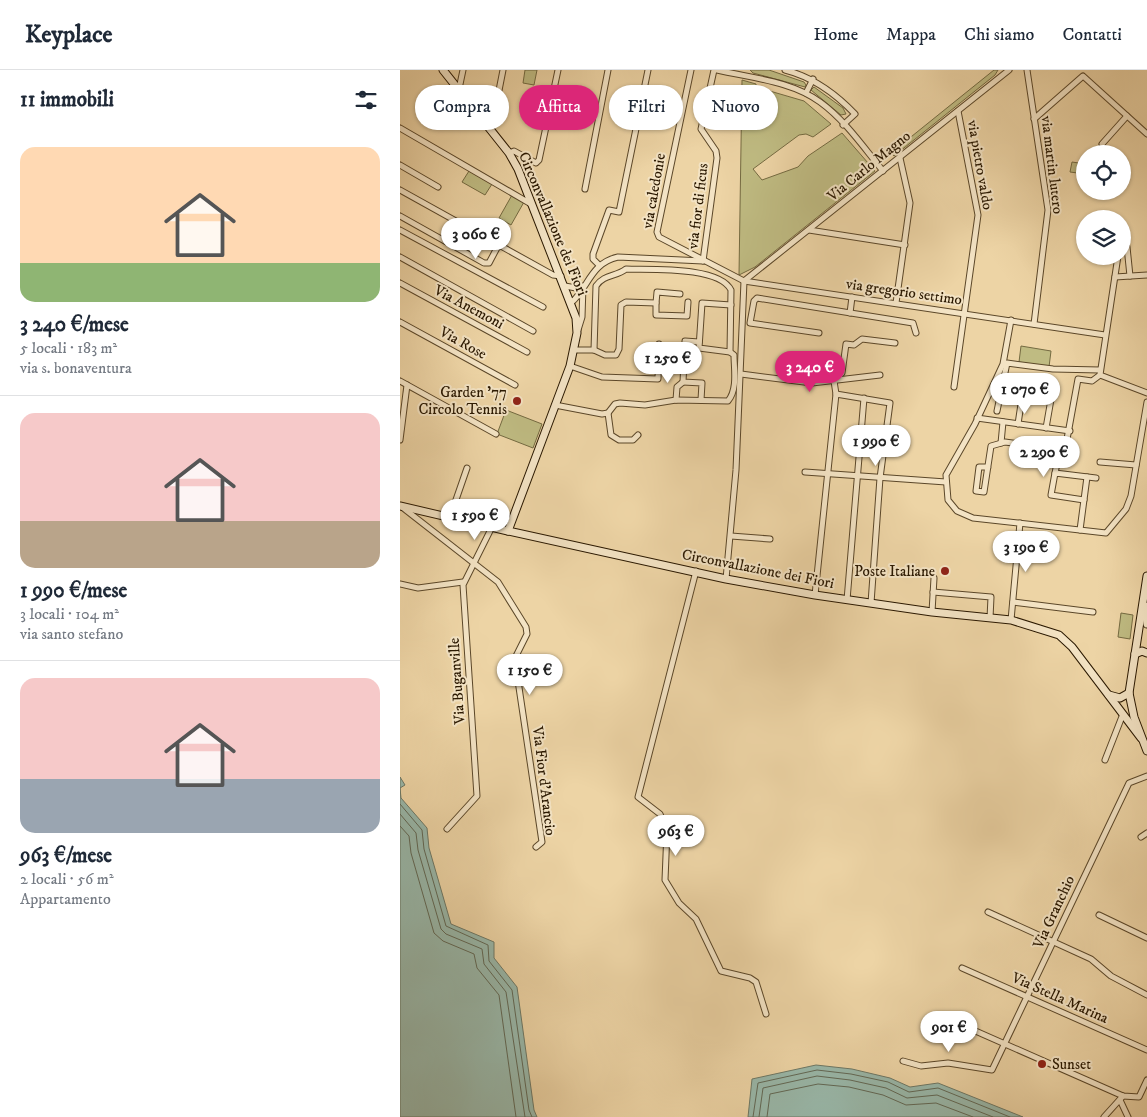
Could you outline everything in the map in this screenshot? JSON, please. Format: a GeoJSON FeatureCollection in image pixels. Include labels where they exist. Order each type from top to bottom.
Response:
{"type":"FeatureCollection","features":[{"type":"Feature","properties":{"kind":"street","name":"Circonvallazione dei Fiori"},"geometry":{"type":"LineString","coordinates":[[443,70],[456,85]]}},
{"type":"Feature","properties":{"kind":"street"},"geometry":{"type":"LineString","coordinates":[[460,85],[464,70]]}},
{"type":"Feature","properties":{"kind":"street"},"geometry":{"type":"LineString","coordinates":[[491,132],[503,70]]}},
{"type":"Feature","properties":{"kind":"street"},"geometry":{"type":"LineString","coordinates":[[509,152],[514,152],[536,163],[539,160],[558,70]]}},
{"type":"Feature","properties":{"kind":"street"},"geometry":{"type":"LineString","coordinates":[[585,189],[608,70]]}},
{"type":"Feature","properties":{"kind":"street"},"geometry":{"type":"LineString","coordinates":[[599,265],[592,257],[608,212],[612,210],[619,212],[648,70]]}},
{"type":"Feature","properties":{"kind":"street","name":"via caledonie"},"geometry":{"type":"LineString","coordinates":[[691,70],[657,235],[703,261]]}},
{"type":"Feature","properties":{"kind":"street"},"geometry":{"type":"LineString","coordinates":[[716,70],[806,93],[820,102],[843,125],[883,171]]}},
{"type":"Feature","properties":{"kind":"street","name":"via fior di ficus"},"geometry":{"type":"LineString","coordinates":[[703,261],[717,158],[716,151],[701,129],[716,70]]}},
{"type":"Feature","properties":{"kind":"street"},"geometry":{"type":"LineString","coordinates":[[746,77],[747,70]]}},
{"type":"Feature","properties":{"kind":"street"},"geometry":{"type":"LineString","coordinates":[[785,70],[813,79],[855,114],[843,125]]}},
{"type":"Feature","properties":{"kind":"street","name":"Via Carlo Magno"},"geometry":{"type":"LineString","coordinates":[[744,280],[1009,70]]}},
{"type":"Feature","properties":{"kind":"street","name":"via martin lutero"},"geometry":{"type":"LineString","coordinates":[[1027,70],[1048,210],[1034,324]]}},
{"type":"Feature","properties":{"kind":"street"},"geometry":{"type":"LineString","coordinates":[[1034,119],[1083,76],[1147,134]]}},
{"type":"Feature","properties":{"kind":"street"},"geometry":{"type":"LineString","coordinates":[[806,93],[813,79]]}},
{"type":"Feature","properties":{"kind":"street","name":"via pietro valdo"},"geometry":{"type":"LineString","coordinates":[[954,387],[978,215],[958,111]]}},
{"type":"Feature","properties":{"kind":"street"},"geometry":{"type":"LineString","coordinates":[[1102,144],[1127,116]]}},
{"type":"Feature","properties":{"kind":"street"},"geometry":{"type":"LineString","coordinates":[[400,128],[532,205]]}},
{"type":"Feature","properties":{"kind":"street","name":"Circonvallazione dei Fiori"},"geometry":{"type":"LineString","coordinates":[[491,132],[509,152],[518,169],[572,302],[577,333],[570,366],[508,531],[726,578],[815,595],[932,612],[1011,620],[1059,635],[1072,647],[1141,738]]}},
{"type":"Feature","properties":{"kind":"street"},"geometry":{"type":"LineString","coordinates":[[896,303],[910,203],[900,158]]}},
{"type":"Feature","properties":{"kind":"street"},"geometry":{"type":"LineString","coordinates":[[400,165],[438,187]]}},
{"type":"Feature","properties":{"kind":"street"},"geometry":{"type":"LineString","coordinates":[[400,190],[498,246],[553,275],[562,276]]}},
{"type":"Feature","properties":{"kind":"street"},"geometry":{"type":"LineString","coordinates":[[400,216],[484,263],[489,263],[498,246]]}},
{"type":"Feature","properties":{"kind":"street"},"geometry":{"type":"LineString","coordinates":[[400,230],[543,307]]}},
{"type":"Feature","properties":{"kind":"street"},"geometry":{"type":"LineString","coordinates":[[809,230],[904,245]]}},
{"type":"Feature","properties":{"kind":"street"},"geometry":{"type":"LineString","coordinates":[[400,257],[533,331]]}},
{"type":"Feature","properties":{"kind":"street"},"geometry":{"type":"LineString","coordinates":[[572,302],[579,295],[589,275],[599,265],[618,257],[703,261]]}},
{"type":"Feature","properties":{"kind":"street","name":"via gregorio settimo"},"geometry":{"type":"LineString","coordinates":[[703,261],[744,280],[1105,336]]}},
{"type":"Feature","properties":{"kind":"street"},"geometry":{"type":"LineString","coordinates":[[1084,500],[1051,495],[1054,473],[1059,454],[1065,450],[1070,431],[1078,379],[1092,381],[1100,373],[1117,265]]}},
{"type":"Feature","properties":{"kind":"street"},"geometry":{"type":"LineString","coordinates":[[1129,265],[1130,276]]}},
{"type":"Feature","properties":{"kind":"street","name":"Circonvallazione dei Fiori"},"geometry":{"type":"LineString","coordinates":[[594,350],[596,286],[600,280],[621,273],[626,268],[696,272],[729,285],[731,290],[730,352],[734,355],[737,385]]}},
{"type":"Feature","properties":{"kind":"street"},"geometry":{"type":"LineString","coordinates":[[1115,276],[1147,275]]}},
{"type":"Feature","properties":{"kind":"street"},"geometry":{"type":"LineString","coordinates":[[638,435],[633,440],[619,440],[612,435],[608,413],[614,404],[645,405],[676,400],[728,401],[732,396],[741,374],[744,280]]}},
{"type":"Feature","properties":{"kind":"street","name":"Via Anemoni"},"geometry":{"type":"LineString","coordinates":[[400,283],[527,352]]}},
{"type":"Feature","properties":{"kind":"street"},"geometry":{"type":"LineString","coordinates":[[566,286],[576,288],[583,286]]}},
{"type":"Feature","properties":{"kind":"street"},"geometry":{"type":"LineString","coordinates":[[577,333],[582,317],[583,286]]}},
{"type":"Feature","properties":{"kind":"street"},"geometry":{"type":"LineString","coordinates":[[680,294],[657,292],[656,315],[687,316],[688,302]]}},
{"type":"Feature","properties":{"kind":"street"},"geometry":{"type":"LineString","coordinates":[[850,313],[852,297]]}},
{"type":"Feature","properties":{"kind":"street"},"geometry":{"type":"LineString","coordinates":[[750,323],[754,301],[757,298],[913,323],[916,332]]}},
{"type":"Feature","properties":{"kind":"street"},"geometry":{"type":"LineString","coordinates":[[574,350],[594,350],[612,356],[616,355],[619,349],[621,305],[626,302],[656,303]]}},
{"type":"Feature","properties":{"kind":"street"},"geometry":{"type":"LineString","coordinates":[[730,352],[699,348],[699,342],[702,303],[731,305]]}},
{"type":"Feature","properties":{"kind":"street"},"geometry":{"type":"LineString","coordinates":[[731,312],[742,312]]}},
{"type":"Feature","properties":{"kind":"street"},"geometry":{"type":"LineString","coordinates":[[1011,320],[1003,364],[978,418],[946,476],[948,500],[957,511],[972,518],[1106,533],[1119,520],[1131,496],[1147,402]]}},
{"type":"Feature","properties":{"kind":"street","name":"Via Rose"},"geometry":{"type":"LineString","coordinates":[[400,322],[514,385]]}},
{"type":"Feature","properties":{"kind":"street"},"geometry":{"type":"LineString","coordinates":[[742,322],[819,334]]}},
{"type":"Feature","properties":{"kind":"street"},"geometry":{"type":"LineString","coordinates":[[834,381],[842,373],[846,344],[854,345],[862,339],[895,343]]}},
{"type":"Feature","properties":{"kind":"street"},"geometry":{"type":"LineString","coordinates":[[683,382],[685,341],[699,342]]}},
{"type":"Feature","properties":{"kind":"street"},"geometry":{"type":"LineString","coordinates":[[570,366],[602,377],[658,380],[659,344]]}},
{"type":"Feature","properties":{"kind":"street"},"geometry":{"type":"LineString","coordinates":[[997,411],[1008,363],[1100,373],[1147,393]]}},
{"type":"Feature","properties":{"kind":"street"},"geometry":{"type":"LineString","coordinates":[[741,374],[812,383],[880,375]]}},
{"type":"Feature","properties":{"kind":"street"},"geometry":{"type":"LineString","coordinates":[[400,381],[496,434]]}},
{"type":"Feature","properties":{"kind":"street"},"geometry":{"type":"LineString","coordinates":[[815,595],[836,394],[834,381]]}},
{"type":"Feature","properties":{"kind":"street"},"geometry":{"type":"LineString","coordinates":[[676,400],[677,387],[683,382],[702,383],[701,400]]}},
{"type":"Feature","properties":{"kind":"street"},"geometry":{"type":"LineString","coordinates":[[1018,424],[1024,384],[1053,388],[1046,428]]}},
{"type":"Feature","properties":{"kind":"street"},"geometry":{"type":"LineString","coordinates":[[400,438],[407,385]]}},
{"type":"Feature","properties":{"kind":"street"},"geometry":{"type":"LineString","coordinates":[[726,578],[730,536],[737,385]]}},
{"type":"Feature","properties":{"kind":"street"},"geometry":{"type":"LineString","coordinates":[[836,394],[890,403],[880,478],[871,603]]}},
{"type":"Feature","properties":{"kind":"street"},"geometry":{"type":"LineString","coordinates":[[847,600],[864,398]]}},
{"type":"Feature","properties":{"kind":"street"},"geometry":{"type":"LineString","coordinates":[[555,405],[577,411],[608,413]]}},
{"type":"Feature","properties":{"kind":"street"},"geometry":{"type":"LineString","coordinates":[[978,418],[1070,431]]}},
{"type":"Feature","properties":{"kind":"street"},"geometry":{"type":"LineString","coordinates":[[1001,443],[1003,422]]}},
{"type":"Feature","properties":{"kind":"street"},"geometry":{"type":"LineString","coordinates":[[988,467],[979,466],[976,491],[984,492],[988,467],[991,446],[1001,443],[1065,450]]}},
{"type":"Feature","properties":{"kind":"street"},"geometry":{"type":"LineString","coordinates":[[1100,462],[1136,465]]}},
{"type":"Feature","properties":{"kind":"street"},"geometry":{"type":"LineString","coordinates":[[450,517],[467,468]]}},
{"type":"Feature","properties":{"kind":"street"},"geometry":{"type":"LineString","coordinates":[[805,472],[946,482]]}},
{"type":"Feature","properties":{"kind":"street"},"geometry":{"type":"LineString","coordinates":[[1054,473],[1096,478]]}},
{"type":"Feature","properties":{"kind":"street"},"geometry":{"type":"LineString","coordinates":[[1080,530],[1087,477]]}},
{"type":"Feature","properties":{"kind":"street"},"geometry":{"type":"LineString","coordinates":[[400,506],[508,531]]}},
{"type":"Feature","properties":{"kind":"street","name":"Via Fior d'Arancio"},"geometry":{"type":"LineString","coordinates":[[400,506],[501,586],[526,631],[516,656],[517,674],[542,842],[536,847]]}},
{"type":"Feature","properties":{"kind":"street"},"geometry":{"type":"LineString","coordinates":[[1011,620],[1020,523]]}},
{"type":"Feature","properties":{"kind":"street"},"geometry":{"type":"LineString","coordinates":[[400,584],[418,588],[464,582],[475,564],[492,527]]}},
{"type":"Feature","properties":{"kind":"street"},"geometry":{"type":"LineString","coordinates":[[730,536],[770,539]]}},
{"type":"Feature","properties":{"kind":"street"},"geometry":{"type":"LineString","coordinates":[[696,571],[638,797],[660,814],[667,831],[665,880],[679,903],[696,919],[721,971],[750,978],[756,982],[766,1014]]}},
{"type":"Feature","properties":{"kind":"street"},"geometry":{"type":"LineString","coordinates":[[1147,576],[1129,693],[1141,738],[1147,750]]}},
{"type":"Feature","properties":{"kind":"street"},"geometry":{"type":"LineString","coordinates":[[932,612],[934,578]]}},
{"type":"Feature","properties":{"kind":"street","name":"Via Buganville"},"geometry":{"type":"LineString","coordinates":[[447,829],[477,796],[464,582]]}},
{"type":"Feature","properties":{"kind":"street"},"geometry":{"type":"LineString","coordinates":[[933,592],[991,597],[990,618]]}},
{"type":"Feature","properties":{"kind":"street"},"geometry":{"type":"LineString","coordinates":[[1144,598],[1147,624]]}},
{"type":"Feature","properties":{"kind":"street"},"geometry":{"type":"LineString","coordinates":[[1013,602],[1093,612]]}},
{"type":"Feature","properties":{"kind":"street"},"geometry":{"type":"LineString","coordinates":[[1135,654],[1142,651],[1147,653]]}},
{"type":"Feature","properties":{"kind":"street"},"geometry":{"type":"LineString","coordinates":[[1109,696],[1120,698],[1129,693]]}},
{"type":"Feature","properties":{"kind":"street"},"geometry":{"type":"LineString","coordinates":[[1105,760],[1123,714]]}},
{"type":"Feature","properties":{"kind":"street","name":"Via Granchio"},"geometry":{"type":"LineString","coordinates":[[903,1061],[921,1066],[948,1063],[992,1070],[1006,1044],[1128,783],[1147,776]]}},
{"type":"Feature","properties":{"kind":"street"},"geometry":{"type":"LineString","coordinates":[[988,912],[1091,959],[1111,976],[1147,995]]}},
{"type":"Feature","properties":{"kind":"street"},"geometry":{"type":"LineString","coordinates":[[1099,915],[1147,938]]}},
{"type":"Feature","properties":{"kind":"street","name":"Via Stella Marina"},"geometry":{"type":"LineString","coordinates":[[962,968],[1147,1050]]}},
{"type":"Feature","properties":{"kind":"street"},"geometry":{"type":"LineString","coordinates":[[946,1018],[1121,1098],[1139,1097],[1147,1080]]}},
{"type":"Feature","properties":{"kind":"street"},"geometry":{"type":"LineString","coordinates":[[1104,1117],[1121,1098]]}},
{"type":"Feature","properties":{"kind":"street"},"geometry":{"type":"LineString","coordinates":[[1121,1098],[1128,1117]]}},
{"type":"Feature","properties":{"kind":"shaded area"},"geometry":{"type":"Polygon","coordinates":[[[525,70],[537,70],[534,85],[523,83],[525,70]]]}},
{"type":"Feature","properties":{"kind":"shaded area"},"geometry":{"type":"Polygon","coordinates":[[[750,70],[769,70],[804,82],[806,85],[805,87],[753,73],[750,70]]]}},
{"type":"Feature","properties":{"kind":"shaded area"},"geometry":{"type":"Polygon","coordinates":[[[994,70],[998,70],[995,75],[894,156],[891,153],[994,70]]]}},
{"type":"Feature","properties":{"kind":"shaded area"},"geometry":{"type":"Polygon","coordinates":[[[742,80],[756,84],[756,85],[742,85],[742,80]]]}},
{"type":"Feature","properties":{"kind":"shaded area"},"geometry":{"type":"Polygon","coordinates":[[[814,87],[843,108],[846,114],[841,115],[811,90],[814,87]]]}},
{"type":"Feature","properties":{"kind":"shaded area"},"geometry":{"type":"Polygon","coordinates":[[[778,93],[804,101],[831,124],[813,137],[806,134],[799,135],[753,169],[762,180],[798,167],[808,156],[842,133],[875,171],[755,267],[739,275],[741,130],[778,130],[778,93]]]}},
{"type":"Feature","properties":{"kind":"shaded area"},"geometry":{"type":"Polygon","coordinates":[[[1072,162],[1076,163],[1076,173],[1070,172],[1072,162]]]}},
{"type":"Feature","properties":{"kind":"shaded area"},"geometry":{"type":"Polygon","coordinates":[[[469,171],[492,184],[485,195],[462,182],[469,171]]]}},
{"type":"Feature","properties":{"kind":"shaded area"},"geometry":{"type":"Polygon","coordinates":[[[512,195],[524,202],[511,225],[499,218],[512,195]]]}},
{"type":"Feature","properties":{"kind":"shaded area"},"geometry":{"type":"Polygon","coordinates":[[[1021,346],[1051,351],[1049,367],[1019,362],[1021,346]]]}},
{"type":"Feature","properties":{"kind":"shaded area"},"geometry":{"type":"Polygon","coordinates":[[[506,410],[542,424],[533,448],[497,434],[506,410]]]}},
{"type":"Feature","properties":{"kind":"shaded area"},"geometry":{"type":"Polygon","coordinates":[[[1121,613],[1133,615],[1130,639],[1118,637],[1121,613]]]}},
{"type":"Feature","properties":{"kind":"water"},"geometry":{"type":"Polygon","coordinates":[[[400,777],[405,785],[400,788],[400,777]]]}},
{"type":"Feature","properties":{"kind":"water"},"geometry":{"type":"Polygon","coordinates":[[[400,788],[401,798],[427,828],[429,848],[451,924],[494,942],[494,958],[517,987],[534,1110],[537,1117],[400,1117],[400,788]]]}},
{"type":"Feature","properties":{"kind":"water"},"geometry":{"type":"Polygon","coordinates":[[[816,1065],[852,1069],[890,1078],[910,1087],[938,1083],[1023,1117],[748,1117],[752,1079],[816,1065]]]}},
{"type":"Feature","properties":{"kind":"place","name":"Garden '77 Circolo Tennis"},"geometry":{"type":"Point","coordinates":[517,401]}},
{"type":"Feature","properties":{"kind":"place","name":"Poste Italiane"},"geometry":{"type":"Point","coordinates":[945,571]}},
{"type":"Feature","properties":{"kind":"place","name":"Sunset"},"geometry":{"type":"Point","coordinates":[1042,1064]}}]}
